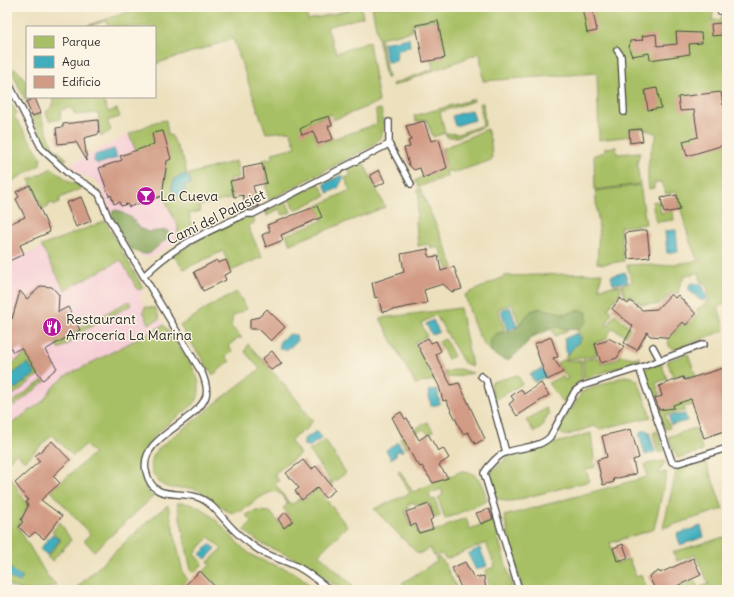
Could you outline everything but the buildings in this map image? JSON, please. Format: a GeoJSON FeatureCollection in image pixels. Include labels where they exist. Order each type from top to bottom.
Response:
{"type":"FeatureCollection","features":[{"type":"Feature","properties":{"kind":"lane"},"geometry":{"type":"LineString","coordinates":[[719,7],[720,11],[727,12]]}},
{"type":"Feature","properties":{"kind":"lane"},"geometry":{"type":"LineString","coordinates":[[617,50],[621,56],[624,112]]}},
{"type":"Feature","properties":{"kind":"lane"},"geometry":{"type":"LineString","coordinates":[[7,80],[42,149],[71,176],[99,194],[108,217],[202,373],[207,386],[206,396],[201,405],[157,441],[148,453],[145,467],[148,481],[162,493],[197,497],[209,504],[235,531],[258,550],[298,567],[330,590]]}},
{"type":"Feature","properties":{"kind":"lane"},"geometry":{"type":"LineString","coordinates":[[389,122],[389,144],[411,184]]}},
{"type":"Feature","properties":{"kind":"lane","name":"Camí del Palasiet"},"geometry":{"type":"LineString","coordinates":[[144,276],[159,260],[176,248],[246,214],[253,214],[389,144]]}},
{"type":"Feature","properties":{"kind":"lane"},"geometry":{"type":"LineString","coordinates":[[519,590],[484,473],[506,452],[520,450],[546,441],[550,437],[575,391],[582,386],[630,369],[639,368],[704,344]]}},
{"type":"Feature","properties":{"kind":"lane"},"geometry":{"type":"LineString","coordinates":[[653,347],[660,360]]}},
{"type":"Feature","properties":{"kind":"lane"},"geometry":{"type":"LineString","coordinates":[[639,368],[672,462],[679,463],[727,448]]}},
{"type":"Feature","properties":{"kind":"lane"},"geometry":{"type":"LineString","coordinates":[[481,376],[486,380],[506,452]]}},
{"type":"Feature","properties":{"kind":"shaded area"},"geometry":{"type":"Polygon","coordinates":[[[166,120],[168,135],[171,135],[183,158],[187,174],[175,178],[171,187],[180,210],[177,242],[152,257],[142,257],[135,244],[112,214],[97,181],[81,174],[70,164],[145,126],[166,120]]]}},
{"type":"Feature","properties":{"kind":"shaded area"},"geometry":{"type":"Polygon","coordinates":[[[105,221],[143,288],[140,298],[145,307],[155,308],[164,325],[66,376],[52,388],[43,401],[7,427],[7,262],[105,221]]]}},
{"type":"Feature","properties":{"kind":"green space"},"geometry":{"type":"Polygon","coordinates":[[[142,7],[305,7],[308,20],[361,7],[363,17],[327,27],[336,53],[369,42],[379,102],[333,120],[331,114],[310,122],[318,144],[377,124],[376,110],[381,109],[383,126],[382,135],[370,147],[269,200],[265,186],[268,185],[263,160],[273,158],[272,153],[296,147],[290,131],[266,133],[233,39],[156,64],[156,26],[108,26],[106,20],[91,26],[86,26],[142,7]]]}},
{"type":"Feature","properties":{"kind":"green space"},"geometry":{"type":"Polygon","coordinates":[[[372,7],[714,7],[712,20],[720,20],[722,16],[727,16],[727,303],[718,307],[725,330],[676,349],[672,349],[669,346],[668,340],[683,323],[686,326],[699,313],[696,310],[708,302],[708,289],[703,282],[700,281],[700,273],[686,275],[680,284],[678,294],[671,293],[657,305],[641,304],[631,296],[625,297],[622,285],[632,282],[627,265],[645,264],[657,266],[698,261],[690,242],[676,192],[666,194],[662,182],[654,183],[654,188],[649,189],[649,161],[657,134],[642,128],[629,130],[630,136],[599,140],[597,73],[483,81],[480,53],[393,86],[392,84],[433,69],[431,60],[443,48],[438,20],[412,24],[413,31],[380,38],[388,78],[386,78],[372,7]]]}},
{"type":"Feature","properties":{"kind":"green space"},"geometry":{"type":"Polygon","coordinates":[[[15,68],[26,81],[26,98],[30,98],[25,100],[12,71],[15,68]]]}},
{"type":"Feature","properties":{"kind":"green space"},"geometry":{"type":"Polygon","coordinates":[[[7,96],[17,113],[14,116],[41,157],[40,165],[7,184],[7,96]]]}},
{"type":"Feature","properties":{"kind":"green space"},"geometry":{"type":"Polygon","coordinates":[[[52,98],[102,98],[108,112],[117,109],[120,117],[107,121],[111,130],[101,137],[98,113],[75,115],[70,108],[63,109],[60,113],[61,119],[49,121],[46,112],[51,108],[54,102],[52,98]]]}},
{"type":"Feature","properties":{"kind":"green space"},"geometry":{"type":"Polygon","coordinates":[[[474,99],[474,101],[440,112],[445,133],[433,137],[426,119],[416,122],[414,116],[474,99]]]}},
{"type":"Feature","properties":{"kind":"green space"},"geometry":{"type":"Polygon","coordinates":[[[480,103],[483,103],[485,126],[457,137],[447,137],[445,133],[458,134],[483,125],[480,103]]]}},
{"type":"Feature","properties":{"kind":"green space"},"geometry":{"type":"Polygon","coordinates":[[[40,114],[53,147],[67,159],[65,160],[54,151],[41,136],[32,117],[40,114]]]}},
{"type":"Feature","properties":{"kind":"green space"},"geometry":{"type":"Polygon","coordinates":[[[166,120],[168,135],[171,135],[183,158],[187,174],[175,178],[171,188],[175,198],[187,194],[184,187],[192,184],[189,174],[236,161],[239,177],[229,179],[233,198],[199,206],[201,211],[189,214],[194,234],[188,237],[186,236],[177,242],[178,226],[162,194],[166,168],[140,161],[129,134],[155,122],[166,120]]]}},
{"type":"Feature","properties":{"kind":"green space"},"geometry":{"type":"Polygon","coordinates":[[[487,129],[491,142],[492,160],[453,173],[452,170],[446,172],[447,176],[419,187],[415,181],[436,168],[446,164],[442,149],[487,129]]]}},
{"type":"Feature","properties":{"kind":"green space"},"geometry":{"type":"Polygon","coordinates":[[[616,147],[617,154],[640,152],[637,163],[640,184],[595,190],[594,155],[605,152],[605,148],[616,147]]]}},
{"type":"Feature","properties":{"kind":"green space"},"geometry":{"type":"Polygon","coordinates":[[[362,160],[385,207],[290,244],[286,235],[323,220],[317,206],[350,190],[345,178],[351,175],[347,168],[362,160]]]}},
{"type":"Feature","properties":{"kind":"green space"},"geometry":{"type":"Polygon","coordinates":[[[52,168],[70,182],[84,187],[60,198],[59,203],[55,205],[52,203],[48,204],[48,207],[43,210],[29,180],[52,168]]]}},
{"type":"Feature","properties":{"kind":"green space"},"geometry":{"type":"Polygon","coordinates":[[[319,183],[326,196],[295,210],[289,199],[319,183]]]}},
{"type":"Feature","properties":{"kind":"green space"},"geometry":{"type":"Polygon","coordinates":[[[640,185],[646,224],[620,227],[624,261],[604,264],[597,263],[599,229],[595,191],[640,185]]]}},
{"type":"Feature","properties":{"kind":"green space"},"geometry":{"type":"Polygon","coordinates":[[[420,188],[454,267],[448,269],[439,247],[431,249],[430,244],[418,246],[416,221],[419,195],[417,190],[420,188]]]}},
{"type":"Feature","properties":{"kind":"green space"},"geometry":{"type":"Polygon","coordinates":[[[286,201],[291,212],[283,215],[279,209],[267,216],[266,212],[286,201]]]}},
{"type":"Feature","properties":{"kind":"green space"},"geometry":{"type":"Polygon","coordinates":[[[659,201],[661,213],[673,211],[674,220],[656,222],[652,202],[659,201]]]}},
{"type":"Feature","properties":{"kind":"green space"},"geometry":{"type":"Polygon","coordinates":[[[117,210],[132,218],[140,228],[148,232],[167,230],[170,236],[149,254],[136,252],[123,239],[120,228],[112,216],[113,211],[117,210]]]}},
{"type":"Feature","properties":{"kind":"green space"},"geometry":{"type":"Polygon","coordinates":[[[247,217],[254,219],[255,222],[248,227],[262,257],[231,271],[223,251],[184,269],[173,255],[215,231],[247,217]]]}},
{"type":"Feature","properties":{"kind":"green space"},"geometry":{"type":"Polygon","coordinates":[[[105,221],[143,288],[138,290],[121,260],[65,290],[41,246],[105,221]]]}},
{"type":"Feature","properties":{"kind":"green space"},"geometry":{"type":"Polygon","coordinates":[[[602,273],[599,288],[620,285],[621,291],[608,309],[612,312],[606,325],[608,326],[615,314],[630,327],[626,336],[612,328],[605,340],[594,343],[597,355],[581,358],[566,359],[566,356],[582,338],[575,327],[555,336],[552,329],[519,342],[521,329],[512,304],[498,309],[506,334],[518,351],[498,357],[491,352],[480,337],[473,321],[465,295],[505,276],[602,273]]]}},
{"type":"Feature","properties":{"kind":"green space"},"geometry":{"type":"Polygon","coordinates":[[[237,292],[247,309],[233,316],[231,326],[242,338],[238,338],[228,346],[232,351],[226,357],[230,361],[213,375],[180,326],[207,308],[237,292]]]}},
{"type":"Feature","properties":{"kind":"green space"},"geometry":{"type":"Polygon","coordinates":[[[129,301],[131,305],[81,332],[83,335],[59,349],[56,344],[80,330],[79,328],[129,301]]]}},
{"type":"Feature","properties":{"kind":"green space"},"geometry":{"type":"Polygon","coordinates":[[[145,307],[155,308],[160,319],[149,324],[143,311],[145,307]]]}},
{"type":"Feature","properties":{"kind":"green space"},"geometry":{"type":"Polygon","coordinates":[[[460,308],[472,366],[464,363],[436,315],[421,323],[427,336],[414,343],[434,380],[415,384],[380,318],[460,308]]]}},
{"type":"Feature","properties":{"kind":"green space"},"geometry":{"type":"Polygon","coordinates":[[[540,308],[565,314],[580,310],[587,312],[587,320],[580,329],[576,330],[550,327],[540,331],[531,338],[518,353],[507,360],[502,359],[491,350],[490,339],[498,333],[514,330],[531,311],[540,308]]]}},
{"type":"Feature","properties":{"kind":"green space"},"geometry":{"type":"Polygon","coordinates":[[[164,325],[195,372],[198,379],[199,393],[195,402],[162,429],[148,443],[143,451],[140,460],[142,479],[149,493],[153,497],[94,551],[84,540],[90,534],[51,491],[94,453],[85,445],[73,456],[52,435],[25,461],[16,453],[9,461],[7,458],[7,427],[43,401],[52,388],[66,376],[164,325]]]}},
{"type":"Feature","properties":{"kind":"green space"},"geometry":{"type":"Polygon","coordinates":[[[445,339],[454,356],[448,359],[439,342],[445,339]]]}},
{"type":"Feature","properties":{"kind":"green space"},"geometry":{"type":"Polygon","coordinates":[[[248,344],[290,391],[313,421],[308,425],[309,427],[290,440],[300,454],[274,474],[279,481],[275,484],[289,503],[293,504],[300,498],[303,501],[329,480],[333,485],[322,494],[347,526],[319,554],[353,586],[346,590],[341,590],[310,567],[263,544],[244,530],[252,521],[246,515],[255,511],[270,512],[284,528],[293,521],[283,508],[288,504],[277,492],[268,493],[240,512],[238,510],[233,513],[224,509],[201,491],[191,488],[173,488],[164,486],[157,480],[153,473],[151,465],[153,457],[159,449],[260,369],[245,352],[248,344]]]}},
{"type":"Feature","properties":{"kind":"green space"},"geometry":{"type":"Polygon","coordinates":[[[34,348],[29,360],[39,375],[8,399],[7,367],[34,348]]]}},
{"type":"Feature","properties":{"kind":"green space"},"geometry":{"type":"Polygon","coordinates":[[[688,354],[696,376],[686,378],[684,374],[673,377],[667,361],[688,354]]]}},
{"type":"Feature","properties":{"kind":"green space"},"geometry":{"type":"Polygon","coordinates":[[[620,355],[633,358],[639,357],[640,360],[584,379],[583,360],[598,357],[601,364],[618,359],[620,355]]]}},
{"type":"Feature","properties":{"kind":"green space"},"geometry":{"type":"Polygon","coordinates":[[[563,360],[581,361],[582,380],[574,386],[563,403],[548,383],[562,376],[565,380],[568,379],[557,363],[563,360]]]}},
{"type":"Feature","properties":{"kind":"green space"},"geometry":{"type":"Polygon","coordinates":[[[661,363],[667,379],[656,383],[660,395],[655,397],[660,410],[673,408],[673,405],[687,390],[690,400],[702,396],[704,402],[684,407],[685,411],[665,415],[670,428],[665,429],[645,373],[646,368],[661,363]]]}},
{"type":"Feature","properties":{"kind":"green space"},"geometry":{"type":"Polygon","coordinates":[[[459,369],[473,373],[447,378],[445,372],[459,369]]]}},
{"type":"Feature","properties":{"kind":"green space"},"geometry":{"type":"Polygon","coordinates":[[[518,375],[522,384],[495,400],[491,387],[492,382],[518,375]]]}},
{"type":"Feature","properties":{"kind":"green space"},"geometry":{"type":"Polygon","coordinates":[[[625,376],[632,377],[638,381],[651,417],[600,429],[594,426],[565,436],[558,431],[582,392],[625,376]]]}},
{"type":"Feature","properties":{"kind":"green space"},"geometry":{"type":"Polygon","coordinates":[[[43,380],[45,382],[14,406],[11,403],[43,380]]]}},
{"type":"Feature","properties":{"kind":"green space"},"geometry":{"type":"Polygon","coordinates":[[[546,408],[549,413],[540,429],[534,432],[526,420],[546,408]]]}},
{"type":"Feature","properties":{"kind":"green space"},"geometry":{"type":"Polygon","coordinates":[[[427,422],[433,431],[428,434],[423,429],[405,439],[409,446],[406,448],[400,438],[427,422]]]}},
{"type":"Feature","properties":{"kind":"green space"},"geometry":{"type":"Polygon","coordinates":[[[695,428],[703,451],[677,458],[668,437],[695,428]]]}},
{"type":"Feature","properties":{"kind":"green space"},"geometry":{"type":"Polygon","coordinates":[[[657,431],[664,451],[658,453],[653,433],[657,431]]]}},
{"type":"Feature","properties":{"kind":"green space"},"geometry":{"type":"Polygon","coordinates":[[[591,433],[595,467],[586,470],[590,481],[512,501],[505,501],[497,498],[490,478],[491,473],[507,457],[591,433]]]}},
{"type":"Feature","properties":{"kind":"green space"},"geometry":{"type":"Polygon","coordinates":[[[325,440],[346,473],[332,483],[309,451],[325,440]]]}},
{"type":"Feature","properties":{"kind":"green space"},"geometry":{"type":"Polygon","coordinates":[[[705,459],[723,509],[663,528],[677,468],[705,459]]]}},
{"type":"Feature","properties":{"kind":"green space"},"geometry":{"type":"Polygon","coordinates":[[[665,461],[658,474],[666,472],[654,529],[610,543],[616,564],[629,559],[636,577],[641,575],[647,590],[522,590],[504,516],[647,477],[645,464],[665,461]]]}},
{"type":"Feature","properties":{"kind":"green space"},"geometry":{"type":"Polygon","coordinates":[[[400,471],[413,492],[462,471],[473,474],[477,477],[482,485],[487,501],[445,519],[438,498],[443,495],[441,489],[429,494],[431,500],[435,499],[440,516],[435,518],[429,502],[416,506],[414,502],[407,505],[409,508],[405,510],[410,526],[415,525],[419,535],[447,527],[446,525],[466,518],[470,529],[493,520],[513,590],[490,590],[486,570],[495,567],[486,543],[446,559],[441,554],[434,556],[430,548],[418,554],[374,509],[410,493],[398,472],[400,471]]]}},
{"type":"Feature","properties":{"kind":"green space"},"geometry":{"type":"Polygon","coordinates":[[[7,472],[28,506],[18,527],[49,579],[57,585],[45,589],[25,591],[7,584],[7,472]]]}},
{"type":"Feature","properties":{"kind":"green space"},"geometry":{"type":"Polygon","coordinates":[[[177,503],[189,504],[200,508],[219,523],[245,550],[255,557],[295,573],[312,587],[308,590],[216,590],[218,587],[203,572],[211,564],[208,562],[222,549],[209,537],[194,554],[203,564],[193,573],[191,570],[177,503]]]}},
{"type":"Feature","properties":{"kind":"green space"},"geometry":{"type":"Polygon","coordinates":[[[168,505],[183,573],[188,580],[177,590],[74,590],[149,520],[168,505]]]}},
{"type":"Feature","properties":{"kind":"green space"},"geometry":{"type":"Polygon","coordinates":[[[60,522],[71,540],[52,561],[47,557],[61,540],[52,532],[60,522]]]}},
{"type":"Feature","properties":{"kind":"green space"},"geometry":{"type":"Polygon","coordinates":[[[724,537],[727,545],[727,590],[678,590],[677,588],[694,580],[698,588],[709,584],[695,555],[677,561],[673,552],[724,537]]]}},
{"type":"Feature","properties":{"kind":"green space"},"geometry":{"type":"Polygon","coordinates":[[[438,557],[443,561],[458,590],[407,590],[402,583],[437,561],[435,558],[438,557]]]}},
{"type":"Feature","properties":{"kind":"water"},"geometry":{"type":"Polygon","coordinates":[[[409,38],[410,46],[397,51],[396,61],[387,62],[383,43],[409,38]]]}},
{"type":"Feature","properties":{"kind":"water"},"geometry":{"type":"Polygon","coordinates":[[[472,110],[475,120],[455,126],[452,116],[472,110]]]}},
{"type":"Feature","properties":{"kind":"water"},"geometry":{"type":"Polygon","coordinates":[[[114,149],[117,158],[98,164],[94,161],[95,155],[114,149]]]}},
{"type":"Feature","properties":{"kind":"water"},"geometry":{"type":"Polygon","coordinates":[[[187,174],[191,184],[183,186],[185,193],[175,196],[172,188],[175,178],[187,174]]]}},
{"type":"Feature","properties":{"kind":"water"},"geometry":{"type":"Polygon","coordinates":[[[341,175],[344,177],[338,188],[328,193],[324,184],[341,175]]]}},
{"type":"Feature","properties":{"kind":"water"},"geometry":{"type":"Polygon","coordinates":[[[676,230],[678,252],[667,253],[665,231],[676,230]]]}},
{"type":"Feature","properties":{"kind":"water"},"geometry":{"type":"Polygon","coordinates":[[[625,272],[628,282],[613,284],[611,276],[625,272]]]}},
{"type":"Feature","properties":{"kind":"water"},"geometry":{"type":"Polygon","coordinates":[[[692,283],[702,284],[707,297],[706,300],[700,300],[689,290],[689,285],[692,283]]]}},
{"type":"Feature","properties":{"kind":"water"},"geometry":{"type":"Polygon","coordinates":[[[510,307],[517,327],[507,330],[501,310],[510,307]]]}},
{"type":"Feature","properties":{"kind":"water"},"geometry":{"type":"Polygon","coordinates":[[[433,320],[439,332],[432,335],[426,324],[433,320]]]}},
{"type":"Feature","properties":{"kind":"water"},"geometry":{"type":"Polygon","coordinates":[[[577,333],[581,339],[567,355],[564,339],[577,333]]]}},
{"type":"Feature","properties":{"kind":"water"},"geometry":{"type":"Polygon","coordinates":[[[290,334],[296,335],[297,342],[286,350],[280,349],[280,341],[290,334]]]}},
{"type":"Feature","properties":{"kind":"water"},"geometry":{"type":"Polygon","coordinates":[[[28,363],[35,374],[15,389],[7,378],[28,363]]]}},
{"type":"Feature","properties":{"kind":"water"},"geometry":{"type":"Polygon","coordinates":[[[548,366],[552,374],[534,382],[530,374],[548,366]]]}},
{"type":"Feature","properties":{"kind":"water"},"geometry":{"type":"Polygon","coordinates":[[[437,389],[440,404],[431,406],[428,391],[437,389]]]}},
{"type":"Feature","properties":{"kind":"water"},"geometry":{"type":"Polygon","coordinates":[[[685,414],[687,421],[671,425],[669,416],[685,414]]]}},
{"type":"Feature","properties":{"kind":"water"},"geometry":{"type":"Polygon","coordinates":[[[646,430],[649,432],[655,452],[645,455],[639,434],[646,430]]]}},
{"type":"Feature","properties":{"kind":"water"},"geometry":{"type":"Polygon","coordinates":[[[317,431],[322,438],[309,447],[307,445],[304,446],[304,439],[317,431]]]}},
{"type":"Feature","properties":{"kind":"water"},"geometry":{"type":"Polygon","coordinates":[[[398,442],[404,451],[397,451],[396,455],[391,459],[386,450],[398,442]]]}},
{"type":"Feature","properties":{"kind":"water"},"geometry":{"type":"Polygon","coordinates":[[[701,526],[704,537],[680,545],[677,534],[701,526]]]}},
{"type":"Feature","properties":{"kind":"water"},"geometry":{"type":"Polygon","coordinates":[[[52,534],[60,540],[47,555],[40,549],[52,534]]]}},
{"type":"Feature","properties":{"kind":"water"},"geometry":{"type":"Polygon","coordinates":[[[210,544],[216,549],[206,559],[200,554],[210,544]]]}},
{"type":"Feature","properties":{"kind":"water"},"geometry":{"type":"Polygon","coordinates":[[[480,548],[487,566],[476,570],[468,554],[480,548]]]}},
{"type":"Feature","properties":{"kind":"water"},"geometry":{"type":"Polygon","coordinates":[[[8,565],[14,572],[23,577],[20,582],[7,577],[8,565]]]}},
{"type":"Feature","properties":{"kind":"place","name":"La Cueva"},"geometry":{"type":"Point","coordinates":[146,196]}},
{"type":"Feature","properties":{"kind":"place","name":"Restaurant Arrocería La Marina"},"geometry":{"type":"Point","coordinates":[52,327]}}]}
